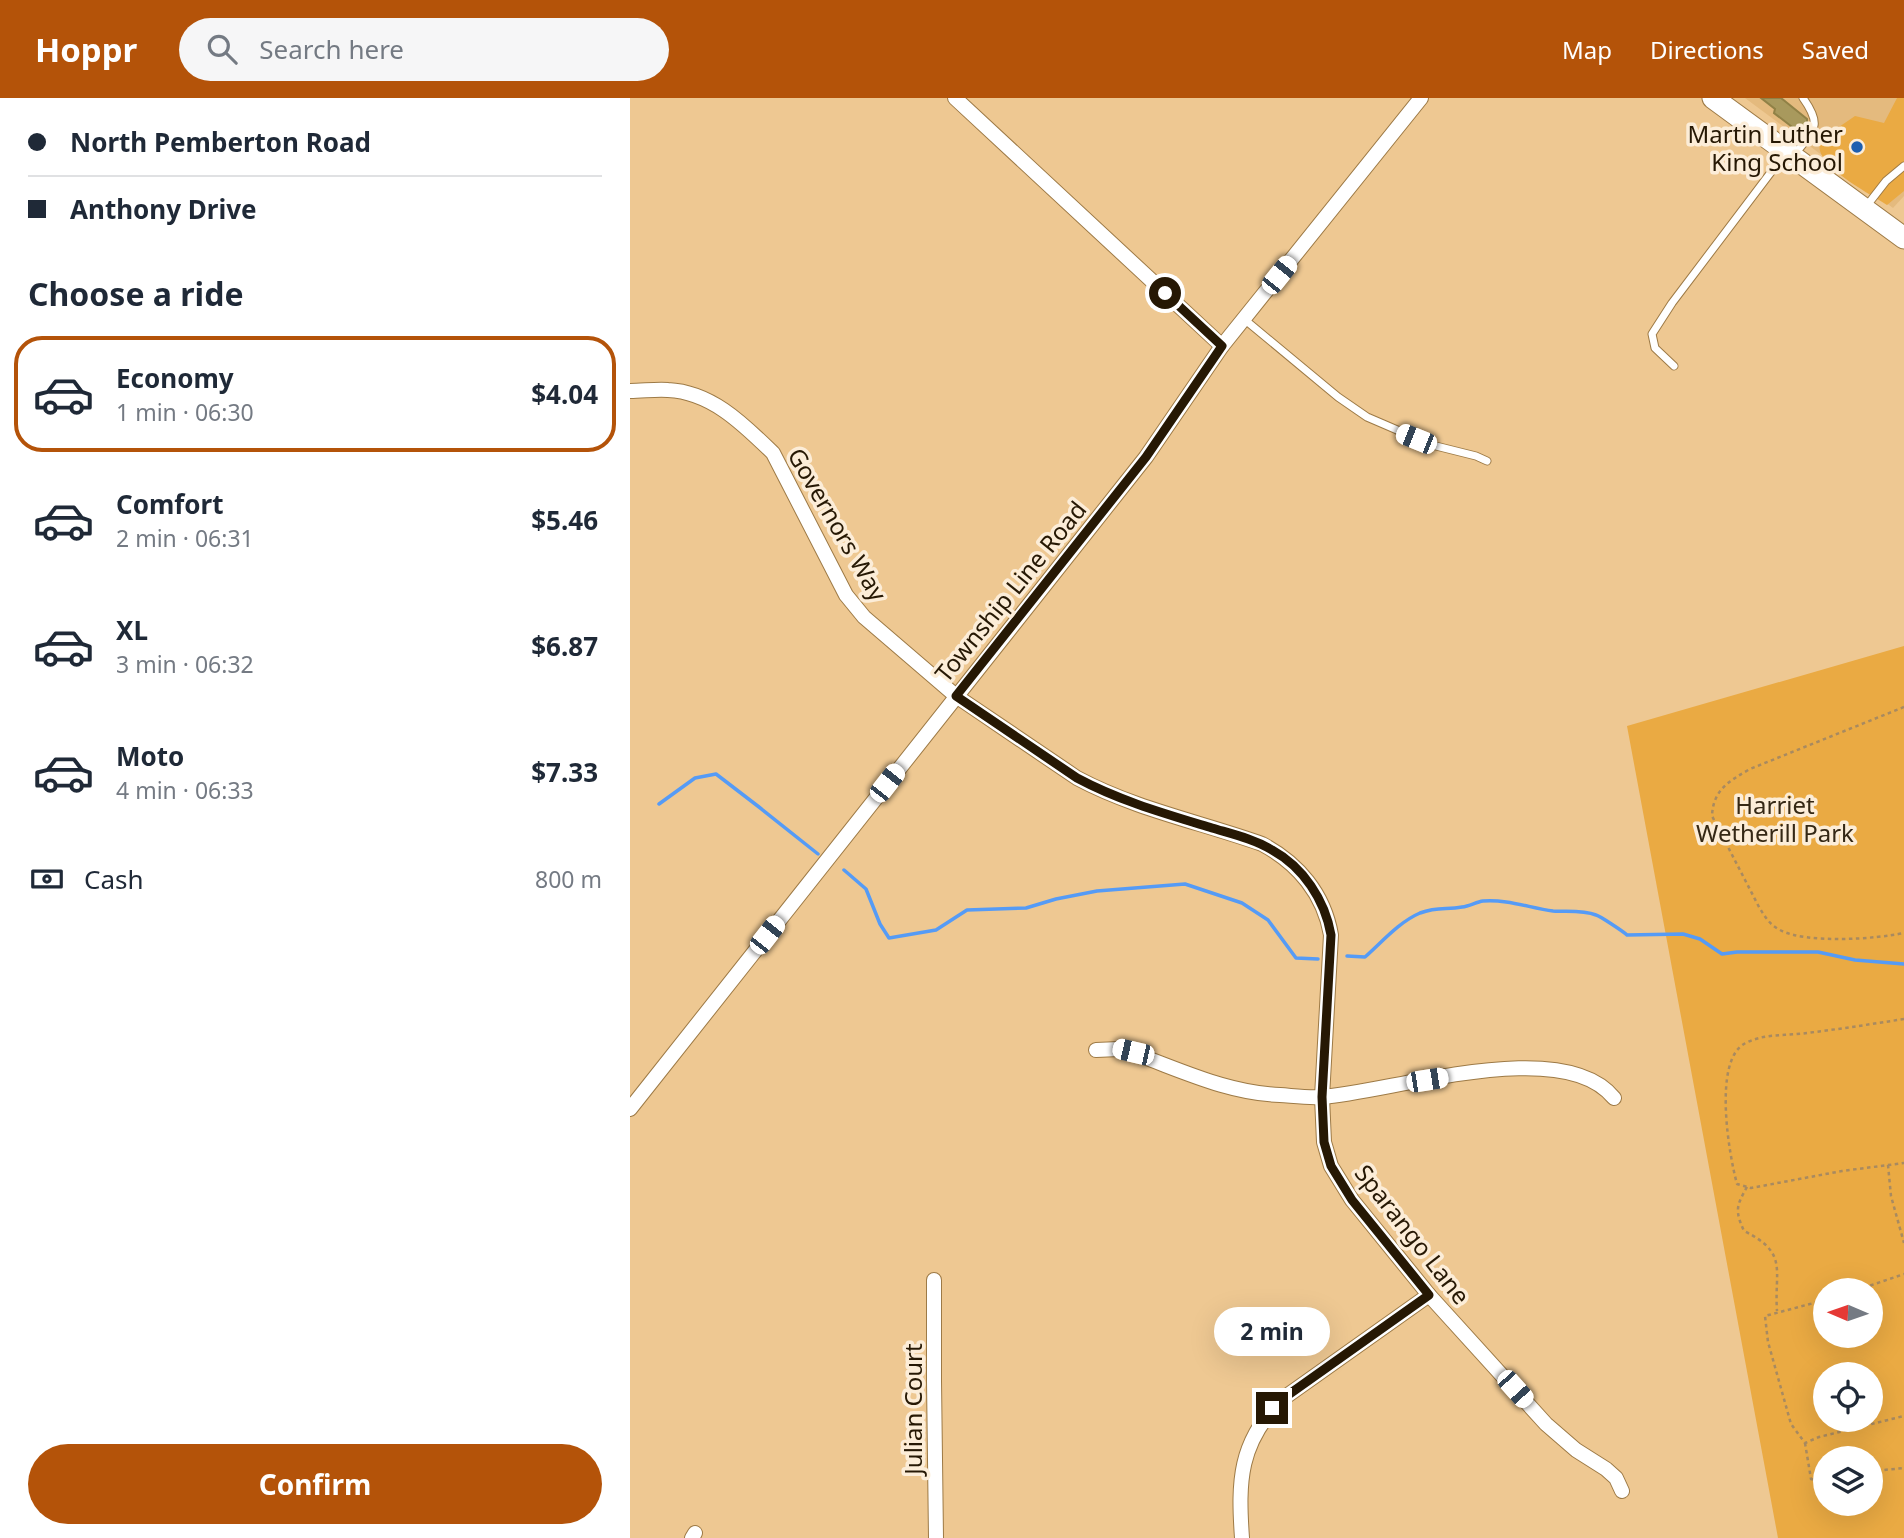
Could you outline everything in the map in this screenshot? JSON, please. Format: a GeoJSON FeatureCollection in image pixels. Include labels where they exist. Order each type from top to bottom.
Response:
{"type":"FeatureCollection","features":[{"type":"Feature","properties":{"kind":"main road"},"geometry":{"type":"LineString","coordinates":[[1725,103],[1904,238]]}},
{"type":"Feature","properties":{"kind":"street"},"geometry":{"type":"LineString","coordinates":[[955,98],[1222,346]]}},
{"type":"Feature","properties":{"kind":"street","name":"Township Line Road"},"geometry":{"type":"LineString","coordinates":[[630,1109],[1146,457],[1222,346],[1421,98]]}},
{"type":"Feature","properties":{"kind":"street","name":"Governors Way"},"geometry":{"type":"LineString","coordinates":[[630,391],[670,390],[689,393],[728,412],[756,436],[773,453],[852,603],[864,617],[956,696]]}},
{"type":"Feature","properties":{"kind":"street","name":"Sparango Lane"},"geometry":{"type":"LineString","coordinates":[[956,696],[1096,788],[1122,800],[1262,844],[1300,872],[1316,894],[1328,918],[1331,935],[1322,1097],[1324,1142],[1331,1166],[1352,1200],[1429,1295],[1546,1424],[1576,1450],[1606,1469],[1616,1478],[1622,1492]]}},
{"type":"Feature","properties":{"kind":"street"},"geometry":{"type":"LineString","coordinates":[[1096,1050],[1119,1049],[1133,1052],[1218,1085],[1276,1095],[1322,1097],[1507,1068],[1538,1069],[1590,1078],[1614,1098]]}},
{"type":"Feature","properties":{"kind":"street","name":"Julian Court"},"geometry":{"type":"LineString","coordinates":[[934,1280],[936,1538]]}},
{"type":"Feature","properties":{"kind":"street"},"geometry":{"type":"LineString","coordinates":[[1242,1538],[1241,1477],[1252,1439],[1264,1418],[1281,1400],[1429,1295]]}},
{"type":"Feature","properties":{"kind":"lane"},"geometry":{"type":"LineString","coordinates":[[1674,366],[1655,348],[1652,334],[1672,303],[1790,154],[1811,135],[1815,125],[1812,113],[1803,98]]}},
{"type":"Feature","properties":{"kind":"lane"},"geometry":{"type":"LineString","coordinates":[[1864,209],[1886,181],[1904,166]]}},
{"type":"Feature","properties":{"kind":"lane"},"geometry":{"type":"LineString","coordinates":[[1244,319],[1338,397],[1367,417],[1432,446],[1487,461]]}},
{"type":"Feature","properties":{"kind":"path"},"geometry":{"type":"LineString","coordinates":[[1904,707],[1750,769],[1732,779],[1712,803],[1712,816],[1759,907],[1767,920],[1782,931],[1804,937],[1846,939],[1904,933]]}},
{"type":"Feature","properties":{"kind":"path"},"geometry":{"type":"LineString","coordinates":[[1904,1019],[1803,1034],[1766,1036],[1744,1044],[1736,1050],[1729,1069],[1725,1111],[1732,1167],[1737,1184],[1747,1187],[1904,1163]]}},
{"type":"Feature","properties":{"kind":"path"},"geometry":{"type":"LineString","coordinates":[[1888,1165],[1891,1196],[1904,1243]]}},
{"type":"Feature","properties":{"kind":"path"},"geometry":{"type":"LineString","coordinates":[[1747,1187],[1738,1203],[1739,1219],[1744,1231],[1762,1240],[1777,1260],[1777,1312]]}},
{"type":"Feature","properties":{"kind":"path"},"geometry":{"type":"LineString","coordinates":[[1883,1281],[1904,1273]]}},
{"type":"Feature","properties":{"kind":"path"},"geometry":{"type":"LineString","coordinates":[[1813,1303],[1765,1316],[1768,1342],[1791,1424],[1805,1443],[1813,1479]]}},
{"type":"Feature","properties":{"kind":"path"},"geometry":{"type":"LineString","coordinates":[[1805,1443],[1819,1437],[1904,1416]]}},
{"type":"Feature","properties":{"kind":"path"},"geometry":{"type":"LineString","coordinates":[[1883,1470],[1904,1468]]}},
{"type":"Feature","properties":{"kind":"shaded area","name":"Martin Luther King School"},"geometry":{"type":"Polygon","coordinates":[[[1745,98],[1904,98],[1904,196],[1893,208],[1745,98]]]}},
{"type":"Feature","properties":{"kind":"green space"},"geometry":{"type":"Polygon","coordinates":[[[1897,98],[1904,98],[1904,191],[1887,205],[1831,166],[1820,151],[1820,140],[1855,116],[1884,123],[1897,98]]]}},
{"type":"Feature","properties":{"kind":"green space","name":"Harriet Wetherill Park"},"geometry":{"type":"Polygon","coordinates":[[[1904,646],[1904,1538],[1778,1538],[1627,726],[1904,646]]]}},
{"type":"Feature","properties":{"kind":"building"},"geometry":{"type":"Polygon","coordinates":[[[1761,98],[1781,98],[1807,119],[1807,128],[1805,130],[1800,126],[1796,130],[1774,113],[1775,109],[1761,98]]]}},
{"type":"Feature","properties":{"kind":"waterway"},"geometry":{"type":"LineString","coordinates":[[659,804],[695,778],[716,774],[818,854]]}},
{"type":"Feature","properties":{"kind":"waterway"},"geometry":{"type":"LineString","coordinates":[[844,870],[866,889],[880,924],[889,938],[936,930],[967,910],[1026,908],[1097,891],[1185,884],[1242,903],[1268,920],[1296,958],[1318,959]]}},
{"type":"Feature","properties":{"kind":"waterway"},"geometry":{"type":"LineString","coordinates":[[1347,956],[1365,957],[1398,927],[1420,913],[1492,901],[1553,911],[1591,913],[1627,935],[1683,934],[1700,939],[1722,954],[1818,952],[1855,960],[1904,964]]}},
{"type":"Feature","properties":{"kind":"place","name":"Martin Luther King School"},"geometry":{"type":"Point","coordinates":[1857,147]}},
{"type":"Feature","properties":{"kind":"route"},"geometry":{"type":"LineString","coordinates":[[1165,293],[1222,346],[1146,457],[956,696],[1096,788],[1122,800],[1245,838],[1275,851],[1313,887],[1328,918],[1331,935],[1322,1097],[1324,1142],[1331,1166],[1352,1200],[1429,1295],[1272,1408]]}}]}
